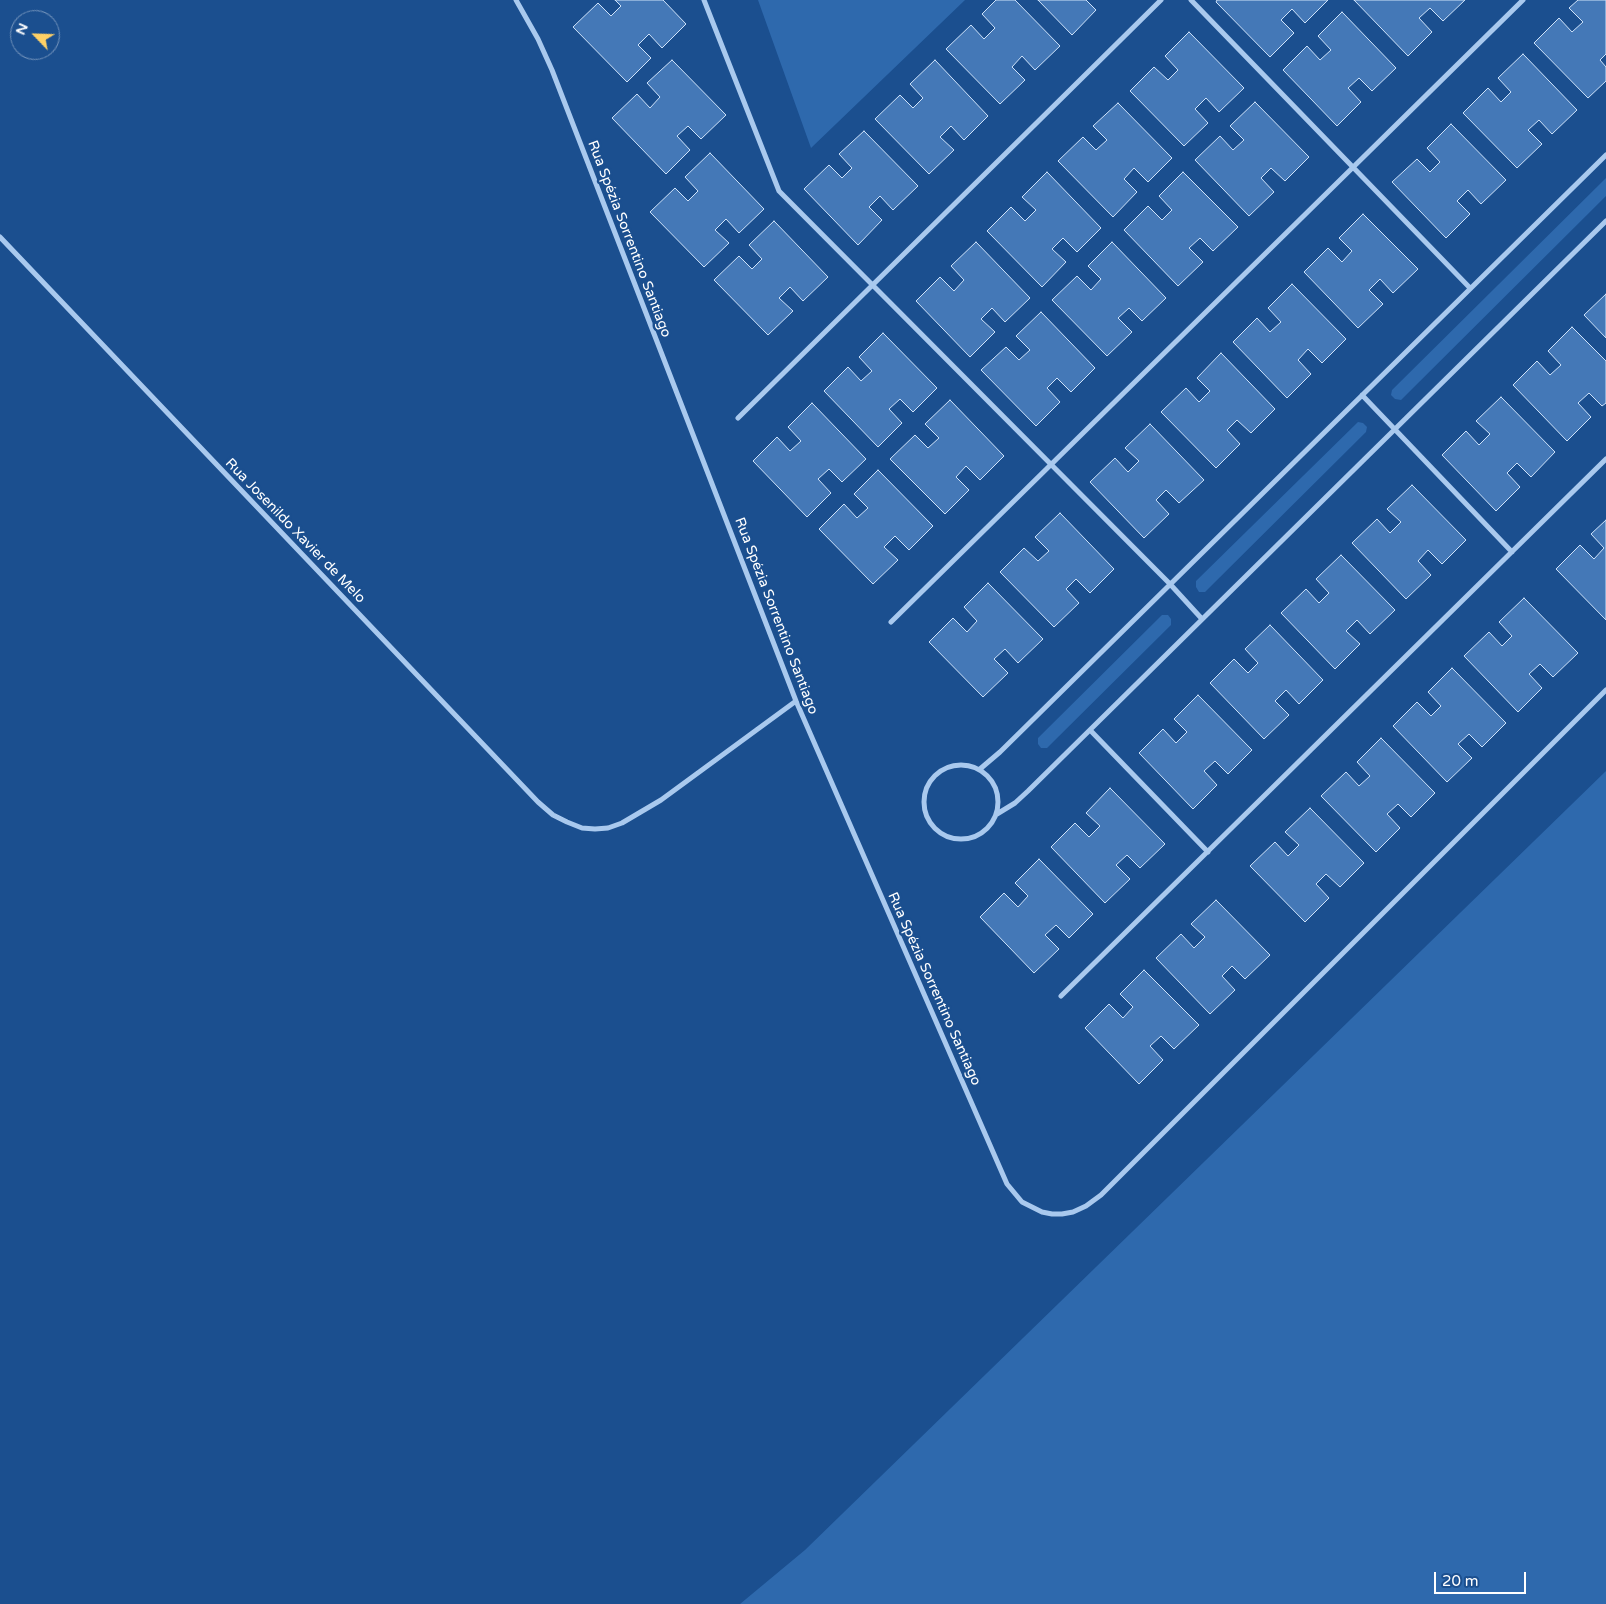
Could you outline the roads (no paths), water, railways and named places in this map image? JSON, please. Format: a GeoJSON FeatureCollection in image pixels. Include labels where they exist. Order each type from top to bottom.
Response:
{"type":"FeatureCollection","features":[{"type":"Feature","properties":{"kind":"street","name":"Rua Spézia Sorrentino Santiago"},"geometry":{"type":"LineString","coordinates":[[516,0],[538,39],[552,70],[796,701],[1007,1184],[1022,1202],[1030,1207],[1052,1214],[1073,1212],[1086,1206],[1101,1194],[1606,690]]}},
{"type":"Feature","properties":{"kind":"street"},"geometry":{"type":"LineString","coordinates":[[704,0],[779,191],[1170,584],[1202,619]]}},
{"type":"Feature","properties":{"kind":"street"},"geometry":{"type":"LineString","coordinates":[[738,418],[1161,0]]}},
{"type":"Feature","properties":{"kind":"street"},"geometry":{"type":"LineString","coordinates":[[1191,0],[1470,288]]}},
{"type":"Feature","properties":{"kind":"street"},"geometry":{"type":"LineString","coordinates":[[891,622],[1523,0]]}},
{"type":"Feature","properties":{"kind":"street"},"geometry":{"type":"LineString","coordinates":[[980,769],[1000,752],[1606,155]]}},
{"type":"Feature","properties":{"kind":"street"},"geometry":{"type":"LineString","coordinates":[[997,814],[996,788],[990,777],[980,769],[968,765],[954,765],[942,769],[932,778],[926,790],[924,802],[926,815],[933,826],[943,834],[955,839],[968,839],[980,834],[990,825],[997,814],[1015,803],[1090,730],[1606,222]]}},
{"type":"Feature","properties":{"kind":"street","name":"Rua Josenildo Xavier de Melo"},"geometry":{"type":"LineString","coordinates":[[0,237],[538,802],[553,815],[582,828],[595,829],[608,828],[636,816],[661,800],[796,701]]}},
{"type":"Feature","properties":{"kind":"street"},"geometry":{"type":"LineString","coordinates":[[1362,395],[1512,552]]}},
{"type":"Feature","properties":{"kind":"street"},"geometry":{"type":"LineString","coordinates":[[1062,996],[1606,459]]}},
{"type":"Feature","properties":{"kind":"street"},"geometry":{"type":"LineString","coordinates":[[1090,730],[1208,852]]}}]}
